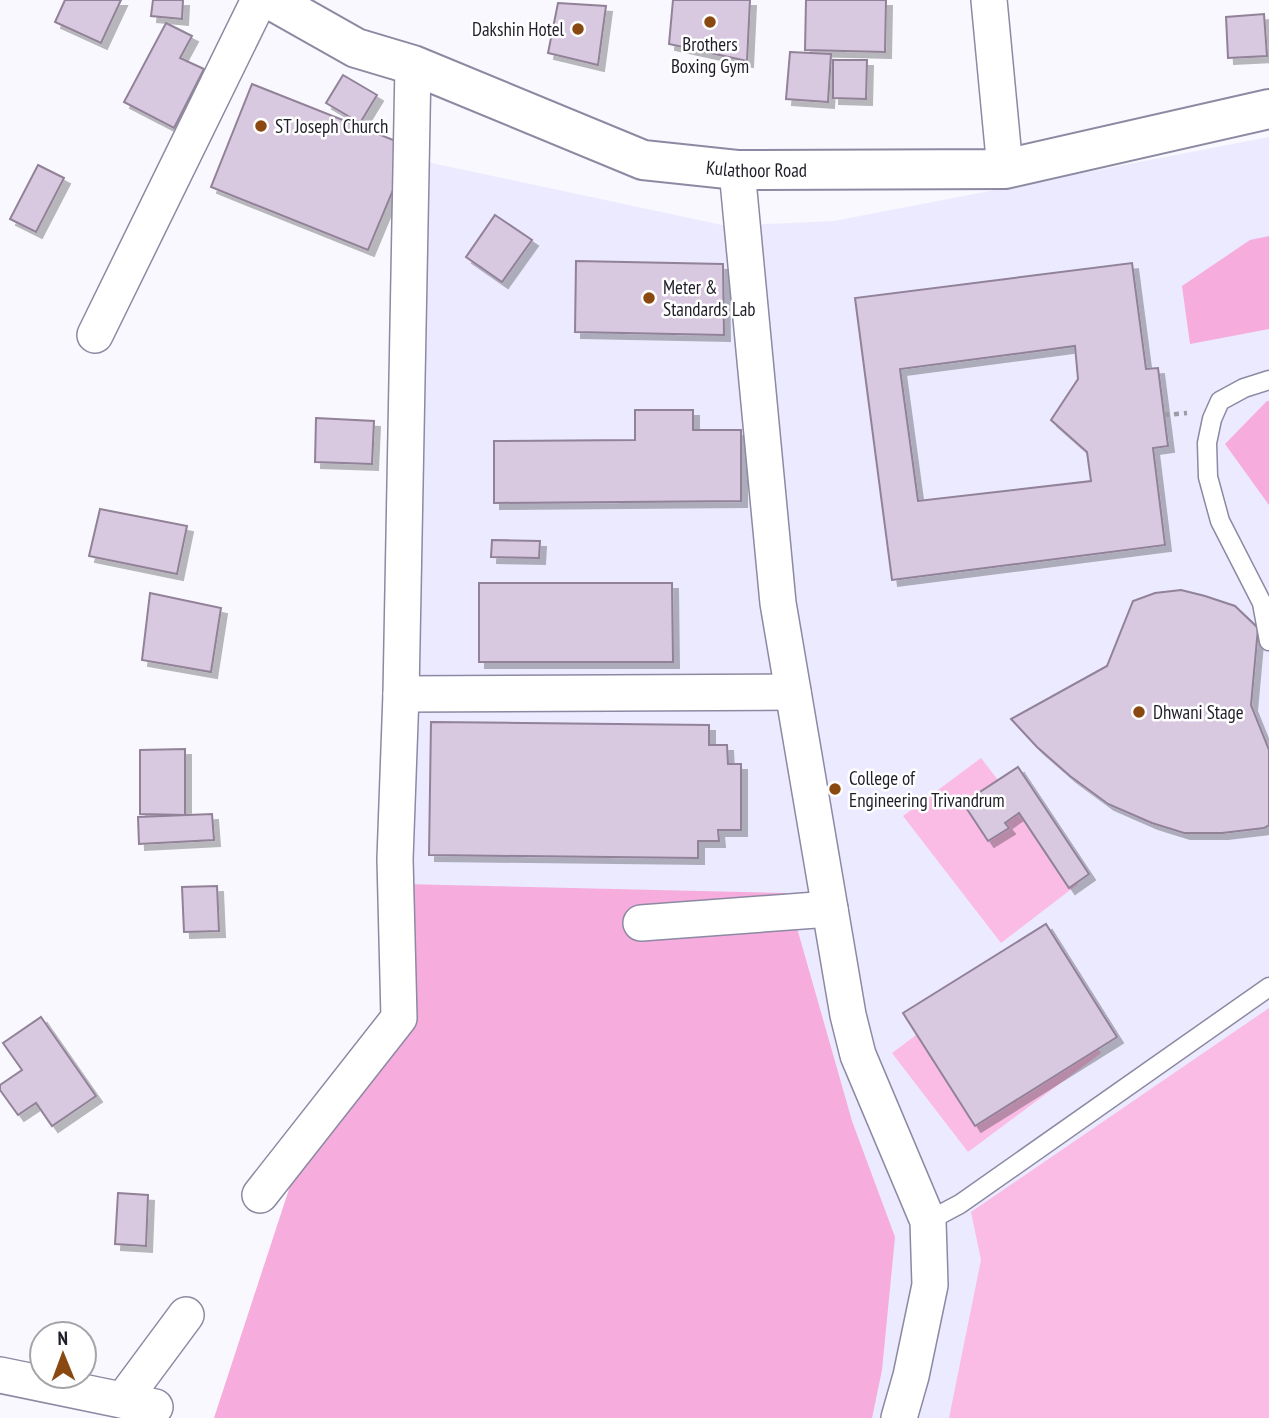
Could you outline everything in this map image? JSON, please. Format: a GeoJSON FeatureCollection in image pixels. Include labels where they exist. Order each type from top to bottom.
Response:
{"type":"FeatureCollection","features":[{"type":"Feature","properties":{"kind":"main road","name":"Kulathoor Road"},"geometry":{"type":"LineString","coordinates":[[271,0],[356,48],[413,65],[643,160],[737,170],[1004,169],[1269,109]]}},
{"type":"Feature","properties":{"kind":"street"},"geometry":{"type":"LineString","coordinates":[[95,335],[259,0]]}},
{"type":"Feature","properties":{"kind":"street"},"geometry":{"type":"LineString","coordinates":[[989,0],[1004,169]]}},
{"type":"Feature","properties":{"kind":"street"},"geometry":{"type":"LineString","coordinates":[[260,1195],[399,1018],[395,859],[401,694],[413,65]]}},
{"type":"Feature","properties":{"kind":"street"},"geometry":{"type":"LineString","coordinates":[[737,170],[778,603],[848,1015],[858,1055],[928,1221],[930,1285],[900,1418]]}},
{"type":"Feature","properties":{"kind":"street"},"geometry":{"type":"LineString","coordinates":[[401,694],[793,692]]}},
{"type":"Feature","properties":{"kind":"street"},"geometry":{"type":"LineString","coordinates":[[641,923],[830,909]]}},
{"type":"Feature","properties":{"kind":"street"},"geometry":{"type":"LineString","coordinates":[[0,1375],[139,1404],[186,1315]]}},
{"type":"Feature","properties":{"kind":"lane"},"geometry":{"type":"LineString","coordinates":[[1269,380],[1244,388],[1220,401],[1212,419],[1207,443],[1208,477],[1220,522],[1262,603],[1269,641]]}},
{"type":"Feature","properties":{"kind":"lane"},"geometry":{"type":"LineString","coordinates":[[928,1221],[960,1205],[1269,988]]}},
{"type":"Feature","properties":{"kind":"shaded area","name":"College of Engineering Trivandrum"},"geometry":{"type":"Polygon","coordinates":[[[1269,137],[1269,1418],[214,1418],[410,1026],[399,156],[727,226],[834,221],[1269,137]]]}},
{"type":"Feature","properties":{"kind":"shaded area"},"geometry":{"type":"Polygon","coordinates":[[[1269,236],[1269,329],[1190,344],[1182,286],[1250,240],[1269,236]]]}},
{"type":"Feature","properties":{"kind":"shaded area"},"geometry":{"type":"Polygon","coordinates":[[[1269,401],[1269,505],[1225,444],[1269,401]]]}},
{"type":"Feature","properties":{"kind":"shaded area"},"geometry":{"type":"Polygon","coordinates":[[[981,758],[1078,884],[1001,943],[903,816],[981,758]]]}},
{"type":"Feature","properties":{"kind":"shaded area"},"geometry":{"type":"Polygon","coordinates":[[[402,884],[787,893],[852,1121],[895,1237],[882,1370],[872,1418],[214,1418],[293,1177],[410,1026],[402,884]]]}},
{"type":"Feature","properties":{"kind":"shaded area"},"geometry":{"type":"Polygon","coordinates":[[[1026,953],[1101,1053],[968,1152],[892,1053],[1026,953]]]}},
{"type":"Feature","properties":{"kind":"shaded area"},"geometry":{"type":"Polygon","coordinates":[[[1269,1008],[1269,1418],[949,1418],[981,1260],[971,1212],[1269,1008]]]}},
{"type":"Feature","properties":{"kind":"building"},"geometry":{"type":"Polygon","coordinates":[[[65,0],[121,0],[101,43],[55,22],[65,0]]]}},
{"type":"Feature","properties":{"kind":"building"},"geometry":{"type":"Polygon","coordinates":[[[153,0],[183,0],[182,19],[151,16],[153,0]]]}},
{"type":"Feature","properties":{"kind":"building","name":"Brothers Boxing Gym"},"geometry":{"type":"Polygon","coordinates":[[[673,0],[750,0],[747,61],[669,44],[673,0]]]}},
{"type":"Feature","properties":{"kind":"building"},"geometry":{"type":"Polygon","coordinates":[[[806,0],[886,0],[885,52],[805,50],[806,0]]]}},
{"type":"Feature","properties":{"kind":"building","name":"Dakshin Hotel"},"geometry":{"type":"Polygon","coordinates":[[[558,3],[606,6],[598,65],[548,53],[558,3]]]}},
{"type":"Feature","properties":{"kind":"building"},"geometry":{"type":"Polygon","coordinates":[[[1264,14],[1267,56],[1228,58],[1226,17],[1264,14]]]}},
{"type":"Feature","properties":{"kind":"building"},"geometry":{"type":"Polygon","coordinates":[[[166,23],[192,36],[180,58],[204,69],[174,128],[124,102],[166,23]]]}},
{"type":"Feature","properties":{"kind":"building"},"geometry":{"type":"Polygon","coordinates":[[[790,52],[831,54],[828,102],[786,99],[790,52]]]}},
{"type":"Feature","properties":{"kind":"building"},"geometry":{"type":"Polygon","coordinates":[[[833,60],[867,60],[866,99],[833,98],[833,60]]]}},
{"type":"Feature","properties":{"kind":"building"},"geometry":{"type":"Polygon","coordinates":[[[343,75],[377,95],[360,123],[326,103],[343,75]]]}},
{"type":"Feature","properties":{"kind":"building"},"geometry":{"type":"Polygon","coordinates":[[[252,84],[411,147],[368,250],[211,187],[252,84]]]}},
{"type":"Feature","properties":{"kind":"building"},"geometry":{"type":"Polygon","coordinates":[[[38,165],[64,178],[36,232],[10,219],[38,165]]]}},
{"type":"Feature","properties":{"kind":"building"},"geometry":{"type":"Polygon","coordinates":[[[495,215],[532,240],[502,282],[466,257],[495,215]]]}},
{"type":"Feature","properties":{"kind":"building","name":"Meter & Standards Lab"},"geometry":{"type":"Polygon","coordinates":[[[576,261],[723,264],[724,335],[575,332],[576,261]]]}},
{"type":"Feature","properties":{"kind":"building"},"geometry":{"type":"Polygon","coordinates":[[[1132,263],[1146,369],[1158,368],[1168,446],[1153,448],[1165,545],[892,580],[855,298],[1132,263]],[[1075,346],[900,369],[918,501],[1091,481],[1087,452],[1051,420],[1078,379],[1075,346]]]}},
{"type":"Feature","properties":{"kind":"building"},"geometry":{"type":"Polygon","coordinates":[[[635,410],[693,410],[693,430],[741,430],[741,501],[494,503],[494,441],[635,440],[635,410]]]}},
{"type":"Feature","properties":{"kind":"building"},"geometry":{"type":"Polygon","coordinates":[[[316,418],[374,421],[372,464],[315,462],[316,418]]]}},
{"type":"Feature","properties":{"kind":"building"},"geometry":{"type":"Polygon","coordinates":[[[100,509],[187,526],[177,574],[89,556],[100,509]]]}},
{"type":"Feature","properties":{"kind":"building"},"geometry":{"type":"Polygon","coordinates":[[[492,540],[540,541],[539,558],[491,557],[492,540]]]}},
{"type":"Feature","properties":{"kind":"building"},"geometry":{"type":"Polygon","coordinates":[[[479,583],[672,583],[673,662],[479,662],[479,583]]]}},
{"type":"Feature","properties":{"kind":"building","name":"Dhwani Stage"},"geometry":{"type":"Polygon","coordinates":[[[1181,590],[1235,606],[1258,628],[1251,705],[1269,750],[1269,825],[1264,828],[1222,833],[1184,833],[1152,823],[1108,804],[1070,776],[1011,719],[1107,666],[1133,601],[1155,593],[1181,590]]]}},
{"type":"Feature","properties":{"kind":"building"},"geometry":{"type":"Polygon","coordinates":[[[150,593],[221,608],[211,672],[142,660],[150,593]]]}},
{"type":"Feature","properties":{"kind":"building"},"geometry":{"type":"Polygon","coordinates":[[[431,722],[709,725],[709,745],[727,745],[728,764],[741,764],[741,830],[718,830],[719,841],[698,841],[698,858],[429,855],[431,722]]]}},
{"type":"Feature","properties":{"kind":"building"},"geometry":{"type":"Polygon","coordinates":[[[185,749],[185,815],[140,814],[140,750],[185,749]]]}},
{"type":"Feature","properties":{"kind":"building"},"geometry":{"type":"Polygon","coordinates":[[[1018,767],[1089,874],[1069,888],[1019,813],[1005,823],[1009,828],[988,841],[963,803],[1018,767]]]}},
{"type":"Feature","properties":{"kind":"building"},"geometry":{"type":"Polygon","coordinates":[[[212,814],[214,840],[139,844],[138,817],[212,814]]]}},
{"type":"Feature","properties":{"kind":"building"},"geometry":{"type":"Polygon","coordinates":[[[217,886],[219,931],[184,932],[182,887],[217,886]]]}},
{"type":"Feature","properties":{"kind":"building"},"geometry":{"type":"Polygon","coordinates":[[[1046,924],[1117,1037],[975,1126],[903,1013],[1046,924]]]}},
{"type":"Feature","properties":{"kind":"building"},"geometry":{"type":"Polygon","coordinates":[[[41,1017],[96,1096],[52,1126],[36,1103],[18,1115],[0,1090],[0,1085],[22,1070],[3,1043],[41,1017]]]}},
{"type":"Feature","properties":{"kind":"building"},"geometry":{"type":"Polygon","coordinates":[[[118,1193],[148,1195],[146,1246],[115,1244],[118,1193]]]}},
{"type":"Feature","properties":{"kind":"place","name":"Brothers Boxing Gym"},"geometry":{"type":"Point","coordinates":[710,22]}},
{"type":"Feature","properties":{"kind":"place","name":"Dakshin Hotel"},"geometry":{"type":"Point","coordinates":[578,29]}},
{"type":"Feature","properties":{"kind":"place","name":"ST Joseph Church"},"geometry":{"type":"Point","coordinates":[261,126]}},
{"type":"Feature","properties":{"kind":"place","name":"Meter & Standards Lab"},"geometry":{"type":"Point","coordinates":[649,298]}},
{"type":"Feature","properties":{"kind":"place","name":"Dhwani Stage"},"geometry":{"type":"Point","coordinates":[1139,712]}},
{"type":"Feature","properties":{"kind":"place","name":"College of Engineering Trivandrum"},"geometry":{"type":"Point","coordinates":[835,789]}}]}
